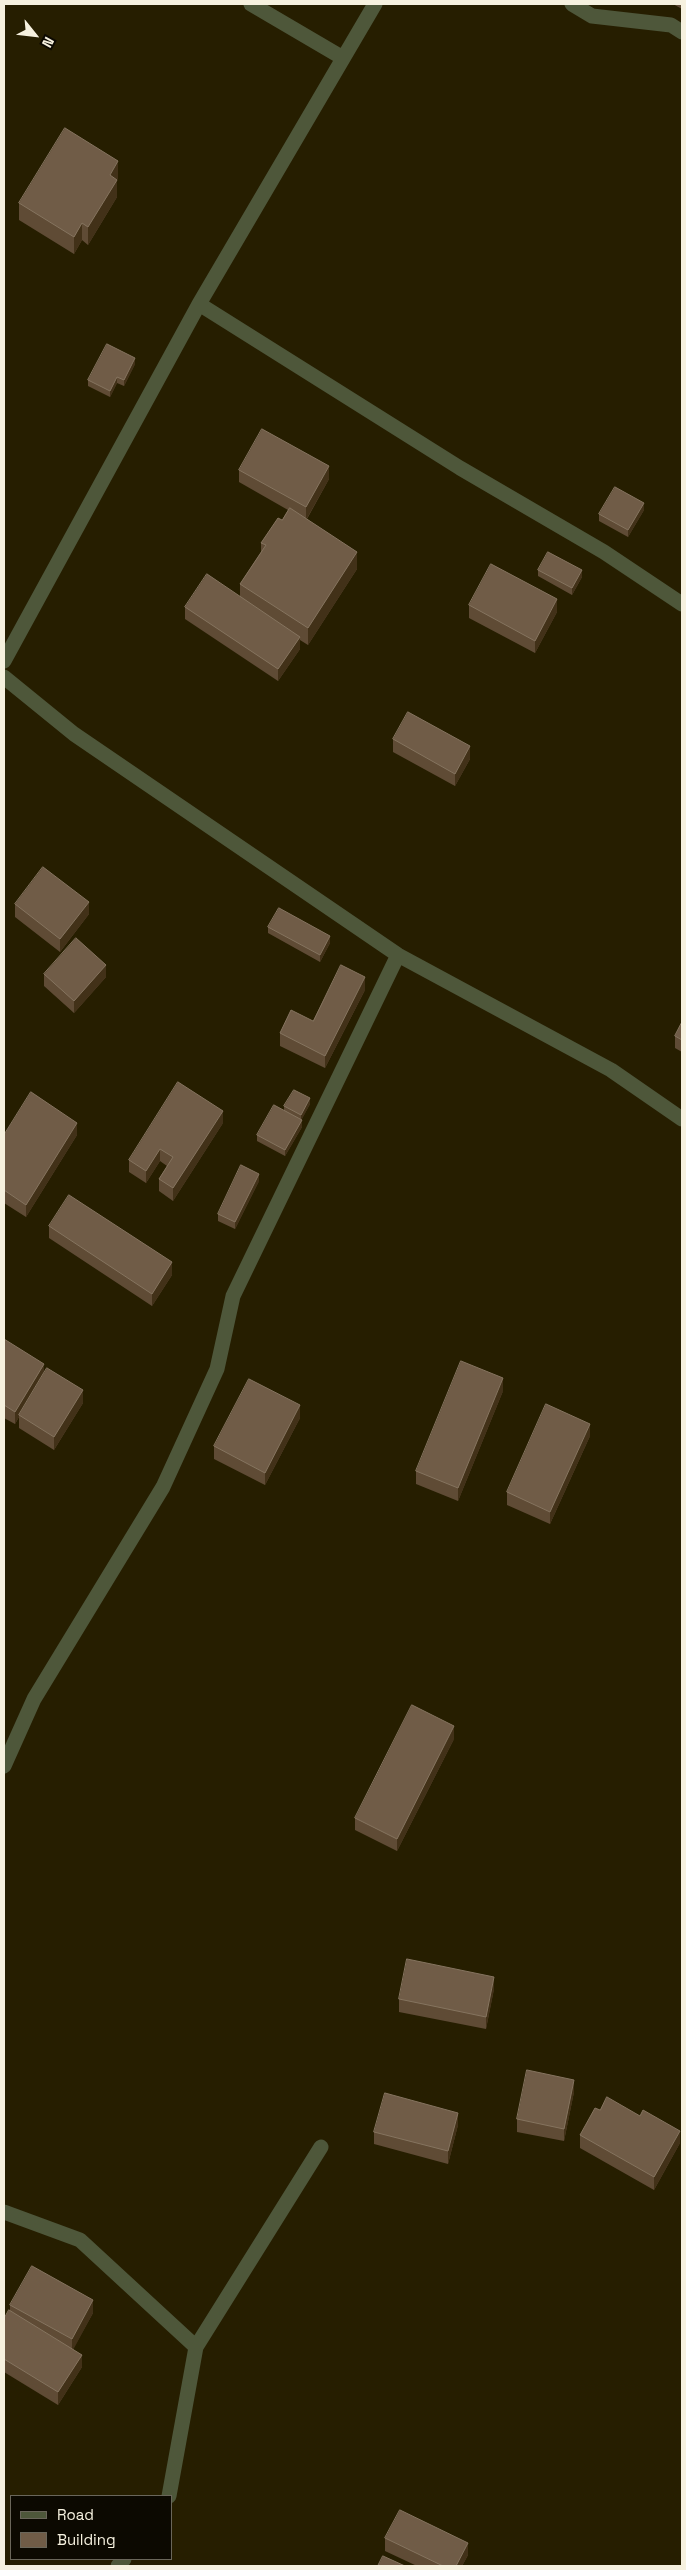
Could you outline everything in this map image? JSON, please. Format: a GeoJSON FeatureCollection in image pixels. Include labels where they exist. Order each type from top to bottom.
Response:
{"type":"FeatureCollection","features":[{"type":"Feature","properties":{"kind":"street"},"geometry":{"type":"LineString","coordinates":[[251,4],[343,58]]}},
{"type":"Feature","properties":{"kind":"street"},"geometry":{"type":"LineString","coordinates":[[4,661],[199,304],[375,4]]}},
{"type":"Feature","properties":{"kind":"street"},"geometry":{"type":"LineString","coordinates":[[572,4],[592,16],[671,25],[682,32]]}},
{"type":"Feature","properties":{"kind":"street"},"geometry":{"type":"LineString","coordinates":[[199,304],[460,468],[604,552],[682,604]]}},
{"type":"Feature","properties":{"kind":"street"},"geometry":{"type":"LineString","coordinates":[[4,677],[74,734],[398,954],[611,1070],[682,1119]]}},
{"type":"Feature","properties":{"kind":"street"},"geometry":{"type":"LineString","coordinates":[[4,1766],[34,1700],[163,1487],[217,1369],[233,1296],[398,954]]}},
{"type":"Feature","properties":{"kind":"street"},"geometry":{"type":"LineString","coordinates":[[169,2495],[196,2347],[321,2147]]}},
{"type":"Feature","properties":{"kind":"street"},"geometry":{"type":"LineString","coordinates":[[4,2212],[80,2240],[196,2347]]}},
{"type":"Feature","properties":{"kind":"building"},"geometry":{"type":"Polygon","coordinates":[[[65,128],[118,161],[110,175],[117,180],[88,227],[82,223],[74,237],[19,203],[65,128]]]}},
{"type":"Feature","properties":{"kind":"building"},"geometry":{"type":"Polygon","coordinates":[[[107,344],[135,358],[124,380],[117,377],[110,391],[88,380],[107,344]]]}},
{"type":"Feature","properties":{"kind":"building"},"geometry":{"type":"Polygon","coordinates":[[[262,429],[329,466],[306,507],[239,470],[262,429]]]}},
{"type":"Feature","properties":{"kind":"building"},"geometry":{"type":"Polygon","coordinates":[[[615,487],[644,503],[628,530],[599,514],[615,487]]]}},
{"type":"Feature","properties":{"kind":"building"},"geometry":{"type":"Polygon","coordinates":[[[290,508],[357,552],[308,628],[240,584],[266,545],[261,543],[278,518],[282,520],[290,508]]]}},
{"type":"Feature","properties":{"kind":"building"},"geometry":{"type":"Polygon","coordinates":[[[548,552],[582,570],[572,588],[538,570],[548,552]]]}},
{"type":"Feature","properties":{"kind":"building"},"geometry":{"type":"Polygon","coordinates":[[[491,564],[557,599],[535,641],[469,605],[491,564]]]}},
{"type":"Feature","properties":{"kind":"building"},"geometry":{"type":"Polygon","coordinates":[[[207,574],[300,637],[278,669],[185,607],[207,574]]]}},
{"type":"Feature","properties":{"kind":"building"},"geometry":{"type":"Polygon","coordinates":[[[408,712],[470,746],[455,774],[393,739],[408,712]]]}},
{"type":"Feature","properties":{"kind":"building"},"geometry":{"type":"Polygon","coordinates":[[[43,867],[89,902],[60,939],[15,904],[43,867]]]}},
{"type":"Feature","properties":{"kind":"building"},"geometry":{"type":"Polygon","coordinates":[[[279,908],[330,936],[320,955],[268,927],[279,908]]]}},
{"type":"Feature","properties":{"kind":"building"},"geometry":{"type":"Polygon","coordinates":[[[76,938],[106,965],[74,1001],[44,974],[76,938]]]}},
{"type":"Feature","properties":{"kind":"building"},"geometry":{"type":"Polygon","coordinates":[[[341,965],[365,977],[325,1056],[280,1033],[291,1010],[313,1021],[341,965]]]}},
{"type":"Feature","properties":{"kind":"building"},"geometry":{"type":"Polygon","coordinates":[[[682,1022],[682,1040],[675,1036],[682,1022]]]}},
{"type":"Feature","properties":{"kind":"building"},"geometry":{"type":"Polygon","coordinates":[[[178,1082],[223,1111],[173,1188],[159,1179],[173,1157],[160,1149],[146,1171],[129,1160],[178,1082]]]}},
{"type":"Feature","properties":{"kind":"building"},"geometry":{"type":"Polygon","coordinates":[[[294,1090],[310,1098],[301,1115],[284,1106],[294,1090]]]}},
{"type":"Feature","properties":{"kind":"building"},"geometry":{"type":"Polygon","coordinates":[[[31,1092],[77,1123],[26,1205],[4,1190],[4,1135],[31,1092]]]}},
{"type":"Feature","properties":{"kind":"building"},"geometry":{"type":"Polygon","coordinates":[[[274,1105],[302,1120],[285,1150],[257,1135],[274,1105]]]}},
{"type":"Feature","properties":{"kind":"building"},"geometry":{"type":"Polygon","coordinates":[[[241,1165],[259,1174],[235,1222],[218,1214],[241,1165]]]}},
{"type":"Feature","properties":{"kind":"building"},"geometry":{"type":"Polygon","coordinates":[[[69,1195],[172,1262],[152,1294],[49,1226],[69,1195]]]}},
{"type":"Feature","properties":{"kind":"building"},"geometry":{"type":"Polygon","coordinates":[[[4,1339],[44,1364],[15,1412],[4,1405],[4,1339]]]}},
{"type":"Feature","properties":{"kind":"building"},"geometry":{"type":"Polygon","coordinates":[[[461,1361],[503,1378],[458,1488],[416,1471],[461,1361]]]}},
{"type":"Feature","properties":{"kind":"building"},"geometry":{"type":"Polygon","coordinates":[[[47,1368],[83,1390],[54,1437],[19,1415],[47,1368]]]}},
{"type":"Feature","properties":{"kind":"building"},"geometry":{"type":"Polygon","coordinates":[[[249,1379],[300,1405],[265,1473],[214,1446],[249,1379]]]}},
{"type":"Feature","properties":{"kind":"building"},"geometry":{"type":"Polygon","coordinates":[[[546,1404],[590,1424],[550,1512],[507,1492],[546,1404]]]}},
{"type":"Feature","properties":{"kind":"building"},"geometry":{"type":"Polygon","coordinates":[[[412,1705],[454,1726],[397,1839],[355,1818],[412,1705]]]}},
{"type":"Feature","properties":{"kind":"building"},"geometry":{"type":"Polygon","coordinates":[[[407,1959],[494,1977],[486,2017],[399,1999],[407,1959]]]}},
{"type":"Feature","properties":{"kind":"building"},"geometry":{"type":"Polygon","coordinates":[[[527,2070],[574,2080],[564,2129],[517,2119],[527,2070]]]}},
{"type":"Feature","properties":{"kind":"building"},"geometry":{"type":"Polygon","coordinates":[[[385,2093],[458,2113],[448,2151],[374,2132],[385,2093]]]}},
{"type":"Feature","properties":{"kind":"building"},"geometry":{"type":"Polygon","coordinates":[[[607,2097],[640,2116],[643,2110],[680,2131],[654,2177],[580,2135],[595,2108],[600,2110],[607,2097]]]}},
{"type":"Feature","properties":{"kind":"building"},"geometry":{"type":"Polygon","coordinates":[[[32,2266],[93,2300],[72,2339],[10,2305],[32,2266]]]}},
{"type":"Feature","properties":{"kind":"building"},"geometry":{"type":"Polygon","coordinates":[[[9,2310],[82,2355],[58,2392],[4,2359],[4,2319],[9,2310]]]}},
{"type":"Feature","properties":{"kind":"building"},"geometry":{"type":"Polygon","coordinates":[[[400,2510],[468,2543],[456,2566],[443,2566],[385,2538],[400,2510]]]}},
{"type":"Feature","properties":{"kind":"building"},"geometry":{"type":"Polygon","coordinates":[[[383,2556],[405,2566],[378,2566],[383,2556]]]}}]}
